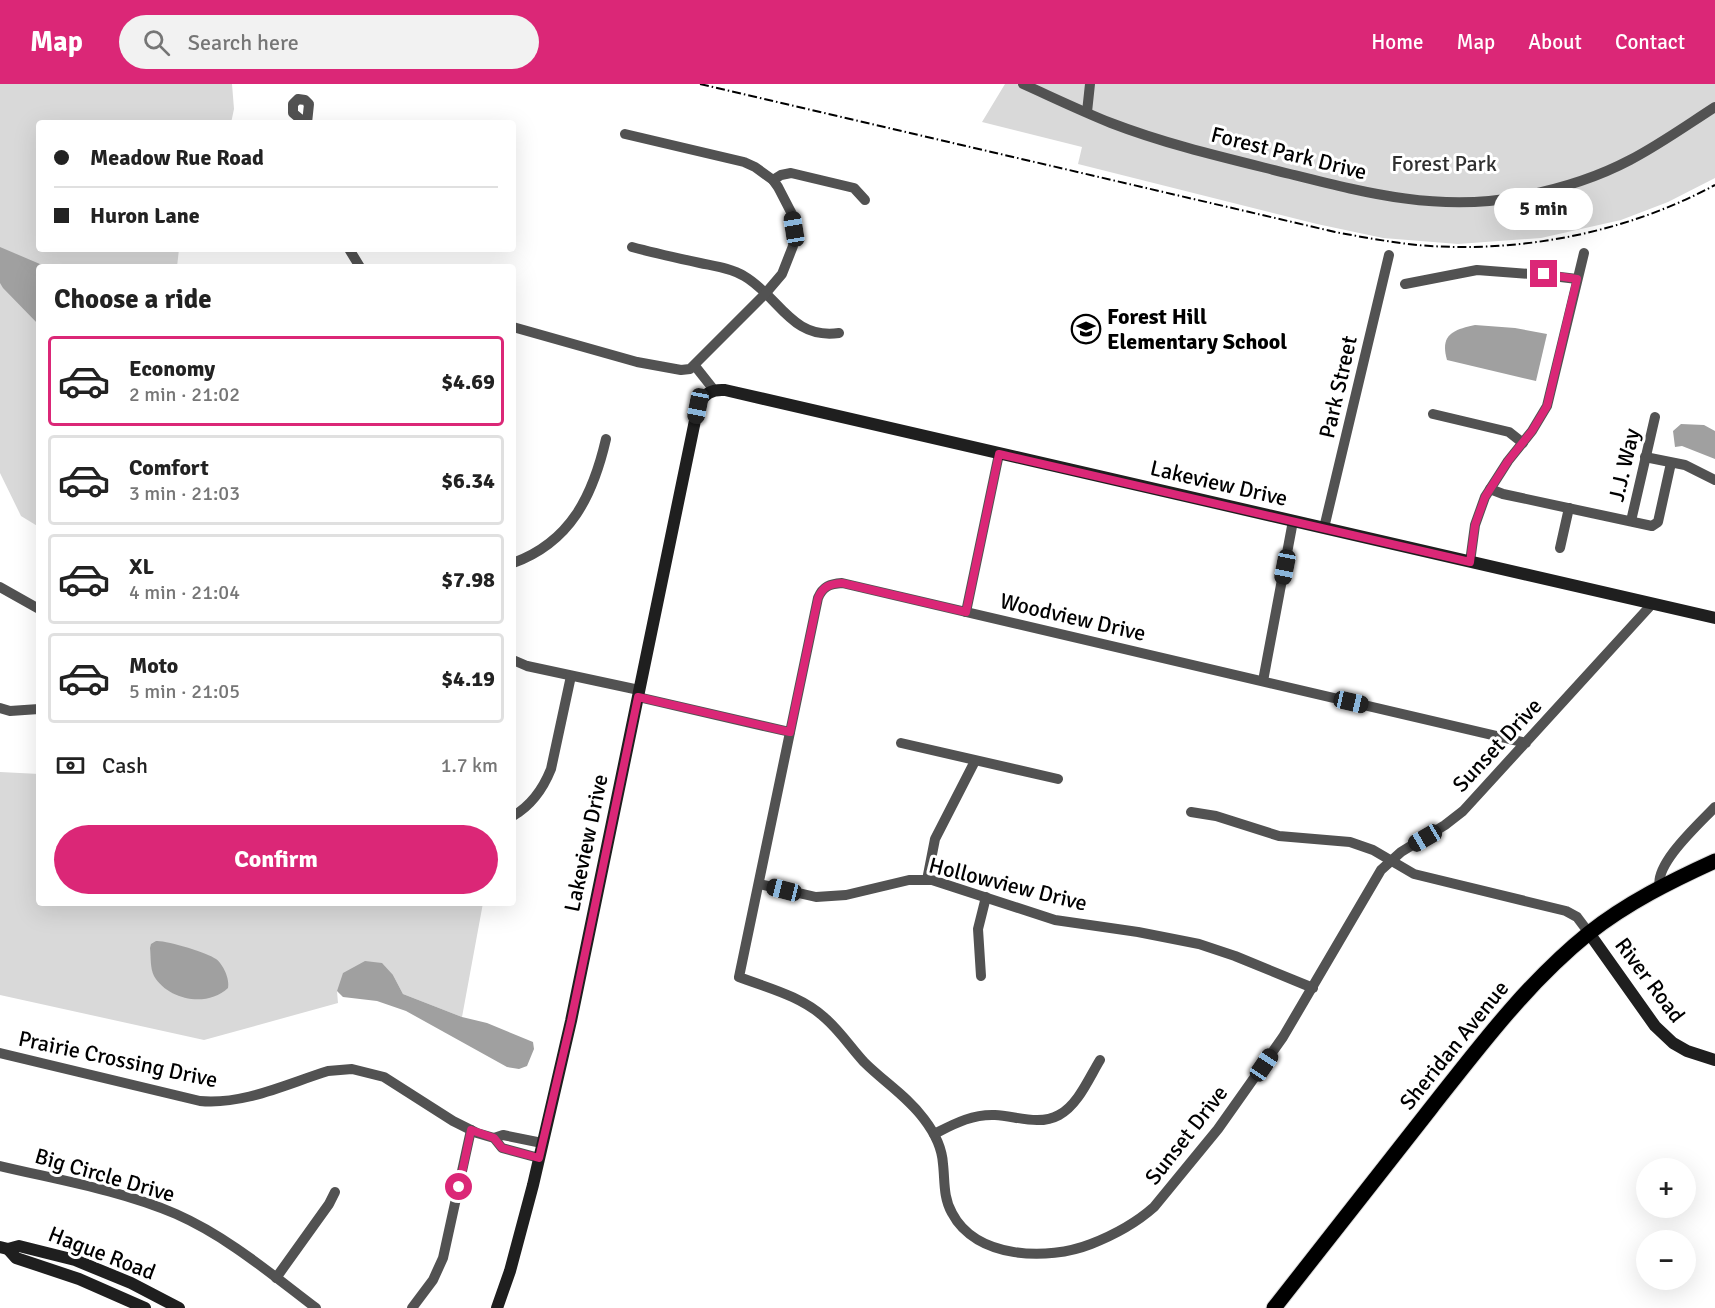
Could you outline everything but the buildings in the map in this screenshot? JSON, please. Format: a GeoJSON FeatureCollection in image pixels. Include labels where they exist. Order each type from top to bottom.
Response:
{"type":"FeatureCollection","features":[{"type":"Feature","properties":{"kind":"main road","name":"Sheridan Avenue"},"geometry":{"type":"LineString","coordinates":[[1274,1308],[1513,1006],[1549,968],[1589,933],[1627,907],[1715,861]]}},
{"type":"Feature","properties":{"kind":"street","name":"Forest Park Drive"},"geometry":{"type":"LineString","coordinates":[[1023,84],[1112,123],[1216,155],[1349,189],[1411,201],[1466,203],[1497,201],[1529,195],[1604,172],[1650,148],[1715,107]]}},
{"type":"Feature","properties":{"kind":"street"},"geometry":{"type":"LineString","coordinates":[[1087,112],[1090,84]]}},
{"type":"Feature","properties":{"kind":"street"},"geometry":{"type":"LineString","coordinates":[[516,328],[637,362],[687,370],[695,366],[765,294],[786,266],[792,253],[794,229],[789,207],[773,180],[744,162],[625,134]]}},
{"type":"Feature","properties":{"kind":"street"},"geometry":{"type":"LineString","coordinates":[[773,180],[791,173],[854,188],[865,200]]}},
{"type":"Feature","properties":{"kind":"street"},"geometry":{"type":"LineString","coordinates":[[632,247],[729,270],[747,277],[790,318],[809,331],[827,335],[839,333]]}},
{"type":"Feature","properties":{"kind":"street"},"geometry":{"type":"LineString","coordinates":[[1470,562],[1475,525],[1490,489],[1547,406],[1584,253]]}},
{"type":"Feature","properties":{"kind":"street","name":"Park Street"},"geometry":{"type":"LineString","coordinates":[[1324,528],[1389,255]]}},
{"type":"Feature","properties":{"kind":"street"},"geometry":{"type":"LineString","coordinates":[[1404,284],[1477,270],[1544,274],[1577,279]]}},
{"type":"Feature","properties":{"kind":"street"},"geometry":{"type":"LineString","coordinates":[[695,366],[714,390]]}},
{"type":"Feature","properties":{"kind":"street","name":"Lakeview Drive"},"geometry":{"type":"LineString","coordinates":[[497,1308],[510,1271],[571,1021],[698,406],[703,397],[714,390],[736,392],[1715,618]]}},
{"type":"Feature","properties":{"kind":"street"},"geometry":{"type":"LineString","coordinates":[[1433,414],[1509,432],[1523,443]]}},
{"type":"Feature","properties":{"kind":"street","name":"J.J. Way"},"geometry":{"type":"LineString","coordinates":[[1655,417],[1631,521],[1656,525],[1671,463]]}},
{"type":"Feature","properties":{"kind":"street"},"geometry":{"type":"LineString","coordinates":[[516,562],[543,547],[574,520],[593,484],[606,439]]}},
{"type":"Feature","properties":{"kind":"street"},"geometry":{"type":"LineString","coordinates":[[966,612],[999,454]]}},
{"type":"Feature","properties":{"kind":"street"},"geometry":{"type":"LineString","coordinates":[[1645,458],[1695,469],[1715,480]]}},
{"type":"Feature","properties":{"kind":"street"},"geometry":{"type":"LineString","coordinates":[[1490,489],[1503,494],[1631,521]]}},
{"type":"Feature","properties":{"kind":"street"},"geometry":{"type":"LineString","coordinates":[[1560,548],[1569,508]]}},
{"type":"Feature","properties":{"kind":"street"},"geometry":{"type":"LineString","coordinates":[[1263,681],[1293,521]]}},
{"type":"Feature","properties":{"kind":"street","name":"Woodview Drive"},"geometry":{"type":"LineString","coordinates":[[739,977],[818,598],[831,584],[842,583],[1526,743]]}},
{"type":"Feature","properties":{"kind":"street"},"geometry":{"type":"LineString","coordinates":[[0,587],[36,607]]}},
{"type":"Feature","properties":{"kind":"street","name":"Sunset Drive"},"geometry":{"type":"LineString","coordinates":[[739,977],[811,1007],[824,1017],[865,1063],[914,1106],[934,1134],[942,1154],[944,1189],[948,1207],[959,1224],[975,1239],[996,1248],[1028,1252],[1053,1253],[1091,1244],[1143,1216],[1163,1197],[1254,1079],[1313,988],[1381,870],[1390,861],[1463,811],[1653,603]]}},
{"type":"Feature","properties":{"kind":"street"},"geometry":{"type":"LineString","coordinates":[[516,661],[527,666],[790,732]]}},
{"type":"Feature","properties":{"kind":"street"},"geometry":{"type":"LineString","coordinates":[[516,814],[533,800],[551,768],[571,676]]}},
{"type":"Feature","properties":{"kind":"street"},"geometry":{"type":"LineString","coordinates":[[0,708],[10,711],[36,709]]}},
{"type":"Feature","properties":{"kind":"street"},"geometry":{"type":"LineString","coordinates":[[901,743],[1058,779]]}},
{"type":"Feature","properties":{"kind":"street"},"geometry":{"type":"LineString","coordinates":[[927,880],[935,839],[975,761]]}},
{"type":"Feature","properties":{"kind":"street"},"geometry":{"type":"LineString","coordinates":[[1660,888],[1658,879],[1664,864],[1715,807]]}},
{"type":"Feature","properties":{"kind":"street"},"geometry":{"type":"LineString","coordinates":[[1191,812],[1216,816],[1292,838],[1350,842],[1373,850],[1414,874],[1566,911],[1577,917],[1589,933]]}},
{"type":"Feature","properties":{"kind":"street","name":"Hollowview Drive"},"geometry":{"type":"LineString","coordinates":[[759,884],[823,896],[846,895],[899,882],[927,880],[1055,920],[1138,932],[1199,944],[1313,988]]}},
{"type":"Feature","properties":{"kind":"street"},"geometry":{"type":"LineString","coordinates":[[981,976],[978,929],[986,897]]}},
{"type":"Feature","properties":{"kind":"street","name":"River Road"},"geometry":{"type":"LineString","coordinates":[[1589,933],[1655,1026],[1687,1051],[1715,1060]]}},
{"type":"Feature","properties":{"kind":"street","name":"Prairie Crossing Drive"},"geometry":{"type":"LineString","coordinates":[[0,1053],[200,1101],[216,1102],[244,1098],[328,1071],[358,1070],[384,1077],[438,1112],[471,1130],[494,1138],[502,1148],[539,1158]]}},
{"type":"Feature","properties":{"kind":"street"},"geometry":{"type":"LineString","coordinates":[[934,1134],[968,1118],[978,1116],[994,1115],[1037,1120],[1059,1116],[1071,1106],[1100,1060]]}},
{"type":"Feature","properties":{"kind":"street"},"geometry":{"type":"LineString","coordinates":[[412,1308],[433,1281],[443,1258],[471,1130]]}},
{"type":"Feature","properties":{"kind":"street","name":"Prairie Crossing Drive"},"geometry":{"type":"LineString","coordinates":[[494,1138],[503,1135],[542,1143]]}},
{"type":"Feature","properties":{"kind":"street","name":"Big Circle Drive"},"geometry":{"type":"LineString","coordinates":[[0,1166],[108,1192],[150,1204],[177,1215],[235,1247],[316,1308]]}},
{"type":"Feature","properties":{"kind":"street"},"geometry":{"type":"LineString","coordinates":[[276,1278],[329,1204],[335,1191]]}},
{"type":"Feature","properties":{"kind":"street","name":"Hague Road"},"geometry":{"type":"LineString","coordinates":[[4,1248],[20,1246],[75,1260],[131,1283],[179,1308]]}},
{"type":"Feature","properties":{"kind":"street","name":"Hague Road"},"geometry":{"type":"LineString","coordinates":[[4,1248],[16,1258],[79,1279],[145,1308]]}},
{"type":"Feature","properties":{"kind":"green space"},"geometry":{"type":"Polygon","coordinates":[[[0,84],[232,84],[234,109],[232,120],[36,120],[36,252],[179,252],[177,264],[36,264],[36,525],[21,516],[0,473],[0,84]]]}},
{"type":"Feature","properties":{"kind":"green space","name":"Forest Park"},"geometry":{"type":"Polygon","coordinates":[[[1005,84],[1715,84],[1715,178],[1668,202],[1621,220],[1541,238],[1458,244],[1383,238],[1317,224],[1078,164],[1082,147],[982,122],[1005,84]]]}},
{"type":"Feature","properties":{"kind":"green space"},"geometry":{"type":"Polygon","coordinates":[[[0,772],[36,774],[36,906],[482,906],[462,1017],[403,994],[393,975],[337,991],[338,1003],[204,1040],[0,995],[0,772]]]}},
{"type":"Feature","properties":{"kind":"shaded area"},"geometry":{"type":"Polygon","coordinates":[[[0,247],[40,264],[36,264],[36,322],[3,288],[0,283],[0,247]]]}},
{"type":"Feature","properties":{"kind":"shaded area"},"geometry":{"type":"Polygon","coordinates":[[[1475,325],[1515,328],[1547,334],[1536,381],[1447,360],[1445,345],[1450,335],[1460,329],[1475,325]]]}},
{"type":"Feature","properties":{"kind":"shaded area"},"geometry":{"type":"Polygon","coordinates":[[[1681,424],[1704,425],[1715,431],[1715,459],[1682,446],[1675,447],[1673,431],[1681,424]]]}},
{"type":"Feature","properties":{"kind":"shaded area"},"geometry":{"type":"Polygon","coordinates":[[[156,941],[187,947],[216,959],[225,972],[228,988],[210,998],[199,999],[178,996],[169,991],[160,984],[152,970],[150,948],[151,944],[156,941]]]}},
{"type":"Feature","properties":{"kind":"shaded area"},"geometry":{"type":"Polygon","coordinates":[[[365,961],[382,963],[393,975],[403,994],[462,1017],[487,1023],[533,1042],[534,1049],[527,1066],[519,1069],[507,1067],[406,1011],[377,1001],[343,997],[337,991],[343,973],[365,961]]]}},
{"type":"Feature","properties":{"kind":"railway"},"geometry":{"type":"LineString","coordinates":[[700,84],[1335,232],[1417,245],[1494,246],[1532,243],[1570,236],[1645,216],[1715,185]]}},
{"type":"Feature","properties":{"kind":"place","name":"Forest Hill Elementary School"},"geometry":{"type":"Point","coordinates":[1086,329]}},
{"type":"Feature","properties":{"kind":"route"},"geometry":{"type":"LineString","coordinates":[[459,1187],[471,1130],[494,1138],[502,1148],[539,1158],[571,1021],[638,697],[790,732],[818,598],[826,587],[842,583],[966,612],[999,454],[1470,562],[1475,525],[1485,497],[1508,461],[1541,418],[1547,406],[1555,377],[1577,279],[1544,274]]}}]}
